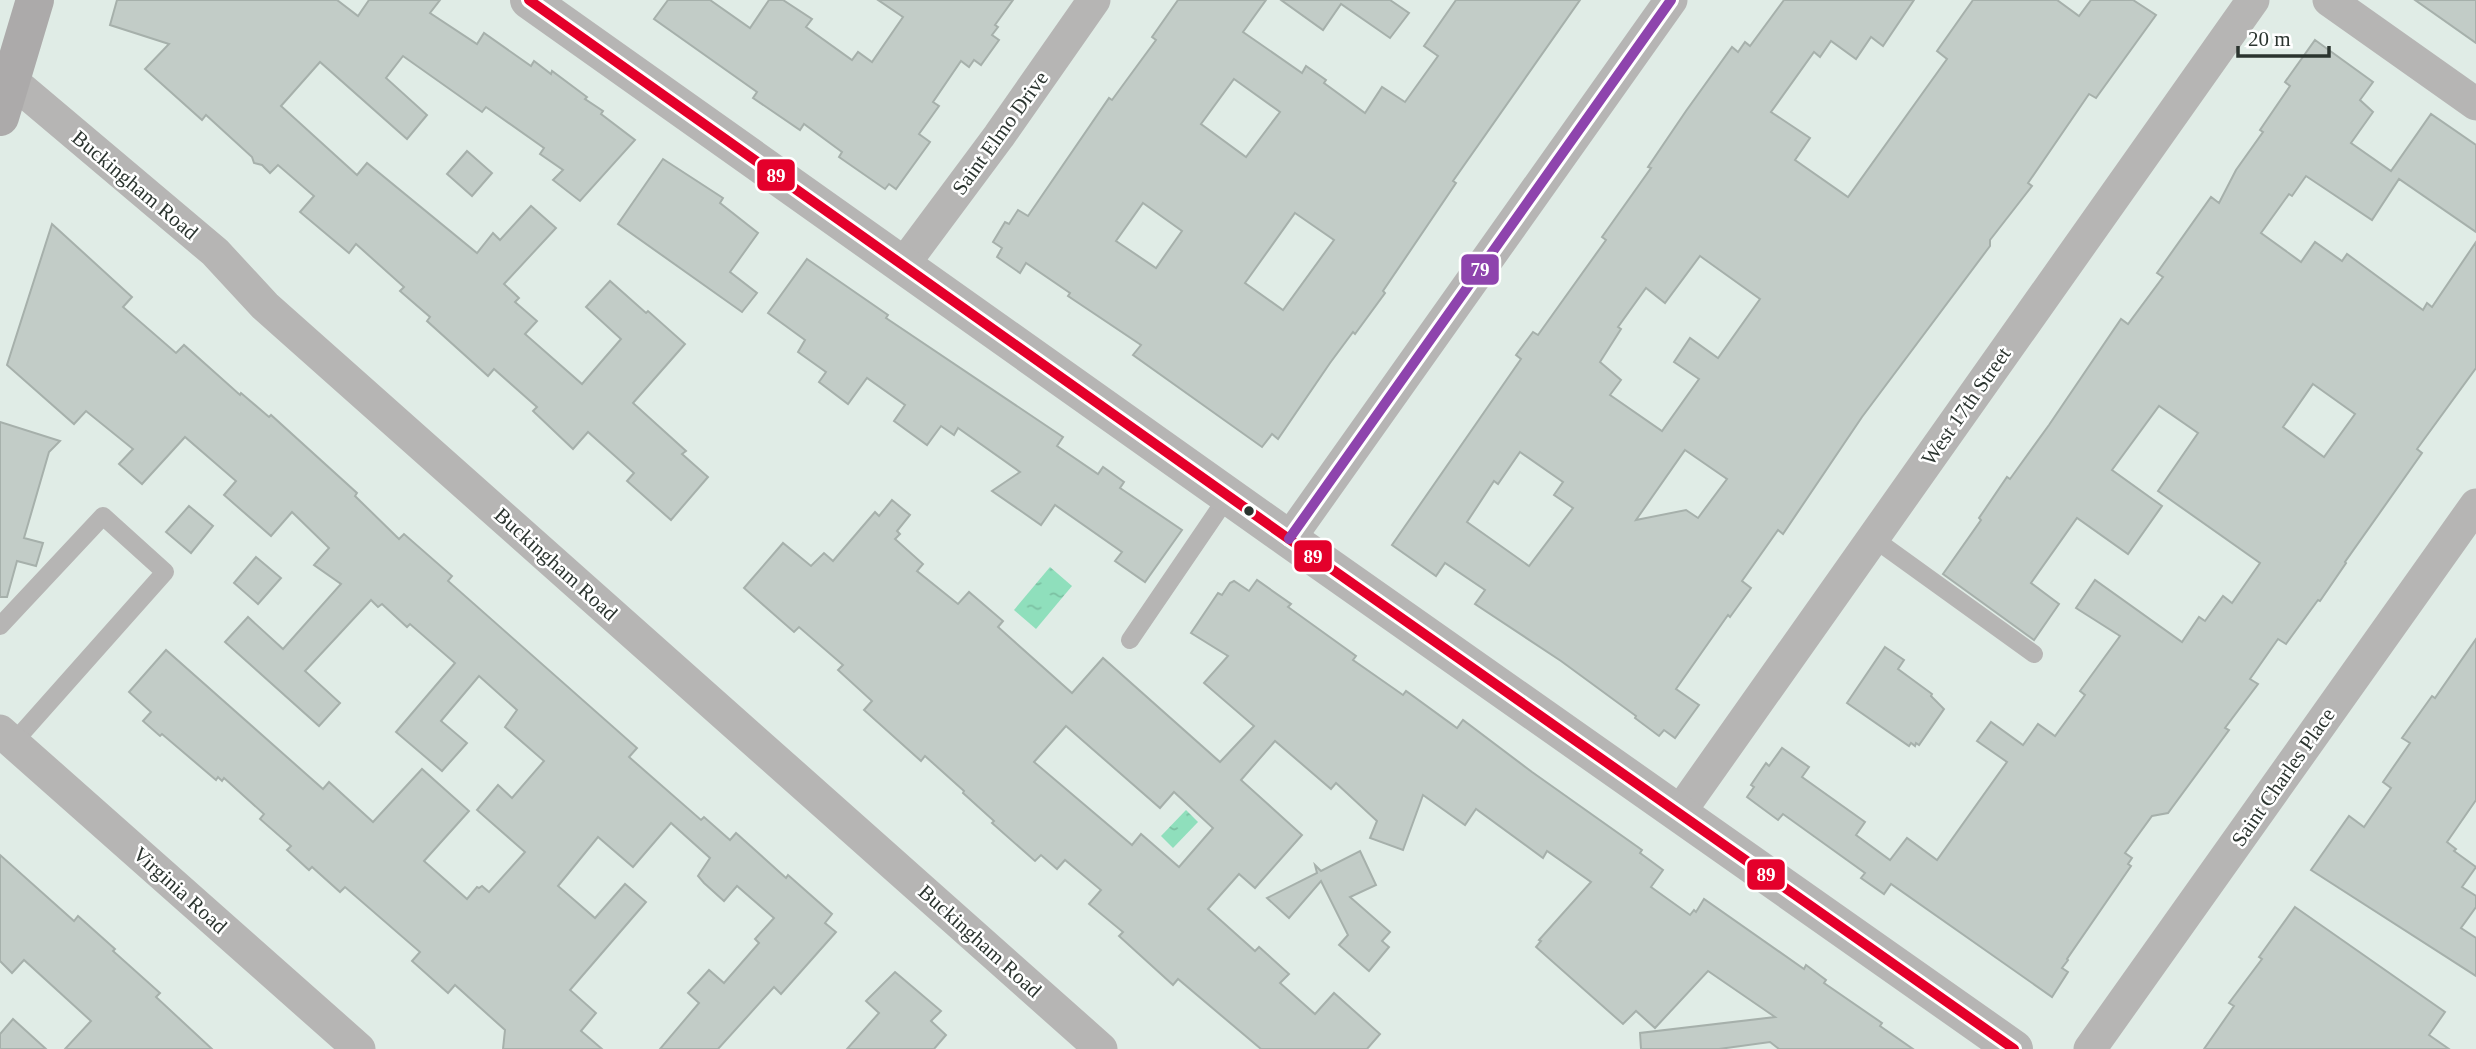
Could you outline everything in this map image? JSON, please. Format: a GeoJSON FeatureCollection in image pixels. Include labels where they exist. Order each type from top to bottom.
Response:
{"type":"FeatureCollection","features":[{"type":"Feature","properties":{"kind":"main road"},"geometry":{"type":"LineString","coordinates":[[0,117],[35,0]]}},
{"type":"Feature","properties":{"kind":"street"},"geometry":{"type":"LineString","coordinates":[[529,0],[2014,1049]]}},
{"type":"Feature","properties":{"kind":"street","name":"Saint Elmo Drive"},"geometry":{"type":"LineString","coordinates":[[903,265],[999,136],[1094,0]]}},
{"type":"Feature","properties":{"kind":"street"},"geometry":{"type":"LineString","coordinates":[[1289,539],[1671,0]]}},
{"type":"Feature","properties":{"kind":"street","name":"West 17th Street"},"geometry":{"type":"LineString","coordinates":[[1679,813],[2253,0]]}},
{"type":"Feature","properties":{"kind":"street"},"geometry":{"type":"LineString","coordinates":[[2329,0],[2476,104]]}},
{"type":"Feature","properties":{"kind":"street","name":"Buckingham Road"},"geometry":{"type":"LineString","coordinates":[[11,80],[215,252],[265,306],[1101,1049]]}},
{"type":"Feature","properties":{"kind":"street","name":"Saint Charles Place"},"geometry":{"type":"LineString","coordinates":[[2090,1049],[2476,505]]}},
{"type":"Feature","properties":{"kind":"street","name":"Virginia Road"},"geometry":{"type":"LineString","coordinates":[[7,737],[359,1049]]}},
{"type":"Feature","properties":{"kind":"lane"},"geometry":{"type":"LineString","coordinates":[[1130,640],[1228,496]]}},
{"type":"Feature","properties":{"kind":"lane"},"geometry":{"type":"LineString","coordinates":[[0,626],[103,516],[165,572],[7,737]]}},
{"type":"Feature","properties":{"kind":"lane"},"geometry":{"type":"LineString","coordinates":[[1873,538],[2034,654]]}},
{"type":"Feature","properties":{"kind":"water"},"geometry":{"type":"Polygon","coordinates":[[[1050,567],[1072,586],[1036,629],[1014,610],[1050,567]]]}},
{"type":"Feature","properties":{"kind":"water"},"geometry":{"type":"Polygon","coordinates":[[[1186,810],[1198,822],[1173,848],[1161,836],[1186,810]]]}},
{"type":"Feature","properties":{"kind":"building"},"geometry":{"type":"Polygon","coordinates":[[[117,0],[337,0],[358,16],[369,0],[440,0],[430,13],[477,44],[484,33],[531,66],[534,61],[551,74],[552,71],[587,97],[585,99],[603,111],[601,114],[635,140],[580,201],[553,180],[563,170],[540,154],[544,148],[486,107],[482,112],[403,56],[386,78],[427,115],[407,139],[320,62],[281,106],[357,175],[367,163],[477,253],[493,233],[500,240],[531,206],[556,228],[504,284],[519,298],[515,302],[537,321],[525,334],[582,384],[621,339],[586,307],[610,281],[685,344],[633,403],[686,451],[682,454],[708,477],[671,520],[627,481],[634,473],[588,432],[573,449],[533,411],[537,407],[494,369],[488,376],[427,321],[430,317],[400,291],[404,287],[356,244],[349,253],[300,212],[314,196],[278,165],[270,173],[262,165],[254,163],[252,157],[206,115],[202,120],[145,69],[169,44],[110,25],[117,0]]]}},
{"type":"Feature","properties":{"kind":"building"},"geometry":{"type":"Polygon","coordinates":[[[668,0],[710,0],[750,28],[769,0],[783,0],[812,19],[806,27],[852,60],[858,52],[872,62],[903,17],[878,0],[1013,0],[995,25],[998,27],[992,35],[999,40],[981,65],[974,60],[969,67],[961,61],[933,102],[939,106],[919,134],[930,142],[896,189],[889,184],[885,189],[839,157],[842,152],[804,124],[800,130],[753,98],[757,92],[654,19],[668,0]]]}},
{"type":"Feature","properties":{"kind":"building"},"geometry":{"type":"Polygon","coordinates":[[[1178,0],[1266,0],[1243,32],[1302,73],[1306,66],[1365,113],[1382,87],[1405,102],[1438,56],[1424,46],[1456,0],[1580,0],[1453,181],[1456,183],[1383,291],[1385,293],[1330,363],[1278,439],[1272,434],[1262,447],[1133,355],[1141,345],[1068,296],[1070,293],[1026,263],[1020,273],[997,257],[1002,248],[993,242],[1005,222],[1009,224],[1018,210],[1028,216],[1109,98],[1112,100],[1156,40],[1152,37],[1178,0]],[[1234,79],[1201,124],[1246,157],[1280,112],[1234,79]],[[1143,203],[1116,241],[1156,268],[1182,231],[1143,203]],[[1295,213],[1245,283],[1283,310],[1334,240],[1295,213]]]}},
{"type":"Feature","properties":{"kind":"building"},"geometry":{"type":"Polygon","coordinates":[[[1281,0],[1390,0],[1409,13],[1390,38],[1341,4],[1323,30],[1281,0]]]}},
{"type":"Feature","properties":{"kind":"building"},"geometry":{"type":"Polygon","coordinates":[[[1784,0],[1914,0],[1883,46],[1871,37],[1856,59],[1831,41],[1820,57],[1814,52],[1771,112],[1810,138],[1795,160],[1848,197],[1947,59],[1937,51],[1973,0],[2057,0],[2079,16],[2091,0],[2133,0],[2156,15],[2096,98],[2089,94],[2028,183],[2032,186],[1990,240],[1990,246],[1862,417],[1783,534],[1778,530],[1742,581],[1751,588],[1730,617],[1728,615],[1676,689],[1699,705],[1675,738],[1664,730],[1659,736],[1561,661],[1475,604],[1485,590],[1445,563],[1436,576],[1392,545],[1521,359],[1516,355],[1533,332],[1538,335],[1606,240],[1602,237],[1651,168],[1648,167],[1686,111],[1732,47],[1738,52],[1745,42],[1750,46],[1784,0]],[[1700,256],[1665,303],[1646,288],[1618,327],[1621,329],[1600,362],[1621,380],[1610,395],[1662,431],[1699,379],[1674,362],[1690,338],[1718,358],[1760,299],[1700,256]],[[1685,450],[1636,520],[1686,510],[1698,518],[1727,479],[1685,450]],[[1520,452],[1498,484],[1494,481],[1467,522],[1529,566],[1573,508],[1554,495],[1563,482],[1520,452]]]}},
{"type":"Feature","properties":{"kind":"building"},"geometry":{"type":"Polygon","coordinates":[[[2415,0],[2476,0],[2476,43],[2415,0]]]}},
{"type":"Feature","properties":{"kind":"building"},"geometry":{"type":"Polygon","coordinates":[[[2315,40],[2373,82],[2360,100],[2373,112],[2351,143],[2391,171],[2431,114],[2476,145],[2476,232],[2399,179],[2372,220],[2306,176],[2292,196],[2289,194],[2261,233],[2301,262],[2315,242],[2342,261],[2347,254],[2423,310],[2427,303],[2432,307],[2476,242],[2476,368],[2417,449],[2422,453],[2320,601],[2318,600],[2286,644],[2278,639],[2250,679],[2258,684],[2225,728],[2229,730],[2168,813],[2152,816],[2125,853],[2132,858],[2128,864],[2131,866],[2067,959],[2062,968],[2068,972],[2052,997],[1891,884],[1884,894],[1861,878],[1865,873],[1783,814],[1778,820],[1747,797],[1754,787],[1751,785],[1766,763],[1769,766],[1782,748],[1809,767],[1802,777],[1865,822],[1856,835],[1890,860],[1907,838],[1937,860],[2007,762],[1977,741],[1991,722],[2023,745],[2038,724],[2055,736],[2085,695],[2080,691],[2120,636],[2076,608],[2095,580],[2182,642],[2199,617],[2205,621],[2223,596],[2232,603],[2260,563],[2158,491],[2198,433],[2159,406],[2112,470],[2162,506],[2128,554],[2077,518],[2031,583],[2059,604],[2034,640],[1943,574],[2007,477],[2010,479],[2049,425],[2121,319],[2128,324],[2163,277],[2157,273],[2211,197],[2219,203],[2236,170],[2263,132],[2260,130],[2290,86],[2285,82],[2315,40]],[[2313,384],[2283,427],[2324,457],[2355,414],[2313,384]]]}},
{"type":"Feature","properties":{"kind":"building"},"geometry":{"type":"Polygon","coordinates":[[[467,151],[492,173],[472,196],[447,174],[467,151]]]}},
{"type":"Feature","properties":{"kind":"building"},"geometry":{"type":"Polygon","coordinates":[[[663,159],[723,198],[720,203],[758,233],[730,272],[757,293],[742,312],[618,224],[663,159]]]}},
{"type":"Feature","properties":{"kind":"building"},"geometry":{"type":"Polygon","coordinates":[[[52,224],[132,297],[123,307],[176,353],[184,345],[240,395],[241,393],[269,417],[271,415],[357,493],[355,496],[399,539],[404,534],[452,576],[448,581],[637,748],[629,757],[701,820],[704,817],[730,840],[736,833],[786,878],[788,875],[832,914],[825,923],[836,932],[781,994],[774,987],[718,1049],[660,1049],[699,1003],[688,993],[709,970],[724,983],[759,943],[755,939],[774,918],[737,886],[724,901],[704,883],[698,876],[710,858],[671,823],[633,867],[598,837],[558,886],[595,918],[625,884],[646,902],[570,990],[596,1013],[581,1031],[602,1049],[503,1049],[505,1030],[455,985],[448,993],[412,961],[420,952],[345,887],[340,892],[312,867],[309,870],[287,850],[291,846],[260,819],[264,814],[224,778],[222,781],[218,777],[216,780],[143,721],[151,712],[129,692],[166,650],[323,789],[329,782],[373,822],[422,769],[469,811],[424,861],[467,899],[477,887],[482,886],[489,892],[525,852],[477,810],[498,785],[512,798],[544,761],[505,727],[517,710],[479,676],[441,721],[467,743],[442,771],[396,732],[455,663],[410,624],[407,627],[382,604],[378,607],[371,600],[305,671],[340,703],[319,726],[225,642],[248,617],[283,649],[341,584],[314,565],[329,548],[292,512],[271,536],[224,495],[236,481],[185,437],[142,484],[119,464],[133,449],[86,411],[74,424],[7,365],[52,224]]]}},
{"type":"Feature","properties":{"kind":"building"},"geometry":{"type":"Polygon","coordinates":[[[807,259],[888,315],[886,318],[1063,437],[1057,446],[1098,474],[1103,467],[1124,482],[1120,488],[1182,530],[1145,582],[1115,561],[1122,552],[1055,505],[1041,525],[992,491],[1020,472],[958,428],[954,435],[941,426],[927,445],[894,421],[905,405],[867,378],[848,404],[819,382],[826,372],[798,352],[805,340],[768,313],[807,259]]]}},
{"type":"Feature","properties":{"kind":"building"},"geometry":{"type":"Polygon","coordinates":[[[0,422],[60,441],[49,452],[24,538],[43,543],[36,566],[17,561],[7,597],[0,597],[0,422]]]}},
{"type":"Feature","properties":{"kind":"building"},"geometry":{"type":"Polygon","coordinates":[[[892,500],[910,515],[897,531],[900,534],[895,539],[923,564],[917,571],[958,604],[969,592],[1003,621],[998,627],[1072,693],[1103,658],[1220,762],[1254,726],[1204,683],[1228,656],[1191,633],[1218,593],[1222,595],[1230,583],[1234,581],[1249,591],[1257,580],[1291,604],[1288,607],[1356,656],[1353,660],[1403,695],[1406,691],[1457,728],[1463,720],[1642,850],[1640,853],[1663,870],[1651,887],[1690,915],[1694,910],[1696,912],[1704,899],[1804,969],[1806,965],[1826,980],[1824,983],[1882,1023],[1880,1026],[1913,1049],[1779,1049],[1770,1042],[1719,1049],[1641,1049],[1640,1033],[1775,1017],[1708,971],[1655,1028],[1636,1011],[1623,1024],[1536,947],[1541,941],[1539,940],[1591,882],[1547,851],[1543,858],[1476,809],[1465,825],[1423,795],[1403,850],[1370,838],[1377,821],[1336,783],[1331,789],[1275,741],[1241,780],[1302,835],[1255,888],[1239,874],[1208,909],[1255,951],[1259,947],[1289,974],[1280,983],[1315,1014],[1334,993],[1380,1034],[1367,1049],[1261,1049],[1178,979],[1173,985],[1119,936],[1123,932],[1089,904],[1101,890],[1065,860],[1057,869],[1041,855],[1035,861],[992,823],[994,821],[925,756],[921,761],[864,710],[872,701],[838,670],[843,665],[799,627],[794,632],[744,588],[783,543],[811,566],[824,553],[833,561],[875,512],[879,516],[892,500]],[[1066,726],[1034,762],[1132,845],[1141,834],[1179,867],[1213,828],[1174,792],[1160,808],[1066,726]]]}},
{"type":"Feature","properties":{"kind":"building"},"geometry":{"type":"Polygon","coordinates":[[[189,506],[213,526],[191,553],[166,532],[189,506]]]}},
{"type":"Feature","properties":{"kind":"building"},"geometry":{"type":"Polygon","coordinates":[[[256,557],[281,578],[258,604],[234,583],[256,557]]]}},
{"type":"Feature","properties":{"kind":"building"},"geometry":{"type":"Polygon","coordinates":[[[2476,639],[2476,800],[2447,842],[2456,849],[2454,851],[2476,867],[2462,887],[2476,896],[2476,907],[2461,928],[2476,938],[2476,976],[2311,870],[2349,816],[2364,827],[2391,788],[2383,782],[2410,743],[2402,738],[2432,696],[2435,698],[2476,639]]]}},
{"type":"Feature","properties":{"kind":"building"},"geometry":{"type":"Polygon","coordinates":[[[1885,647],[1904,660],[1898,669],[1932,694],[1944,709],[1919,745],[1911,743],[1909,746],[1847,703],[1885,647]]]}},
{"type":"Feature","properties":{"kind":"building"},"geometry":{"type":"Polygon","coordinates":[[[1360,851],[1376,885],[1350,897],[1390,932],[1382,941],[1389,947],[1369,971],[1339,945],[1348,935],[1321,881],[1289,918],[1267,898],[1317,873],[1315,865],[1321,871],[1360,851]]]}},
{"type":"Feature","properties":{"kind":"building"},"geometry":{"type":"Polygon","coordinates":[[[0,855],[74,921],[78,916],[115,949],[113,951],[160,993],[156,997],[212,1049],[65,1049],[91,1021],[24,960],[12,973],[0,961],[0,855]]]}},
{"type":"Feature","properties":{"kind":"building"},"geometry":{"type":"Polygon","coordinates":[[[2295,907],[2445,1012],[2429,1035],[2449,1049],[2204,1049],[2234,1006],[2229,1003],[2262,959],[2259,957],[2295,907]]]}},
{"type":"Feature","properties":{"kind":"building"},"geometry":{"type":"Polygon","coordinates":[[[895,972],[941,1011],[931,1021],[946,1035],[934,1049],[847,1049],[879,1013],[866,1001],[895,972]]]}},
{"type":"Feature","properties":{"kind":"building"},"geometry":{"type":"Polygon","coordinates":[[[13,1019],[46,1049],[0,1049],[0,1034],[13,1019]]]}},
{"type":"Feature","properties":{"kind":"transit line","name":"89"},"geometry":{"type":"LineString","coordinates":[[529,0],[2014,1049]]}},
{"type":"Feature","properties":{"kind":"transit line","name":"79"},"geometry":{"type":"LineString","coordinates":[[1289,539],[1671,0]]}}]}
